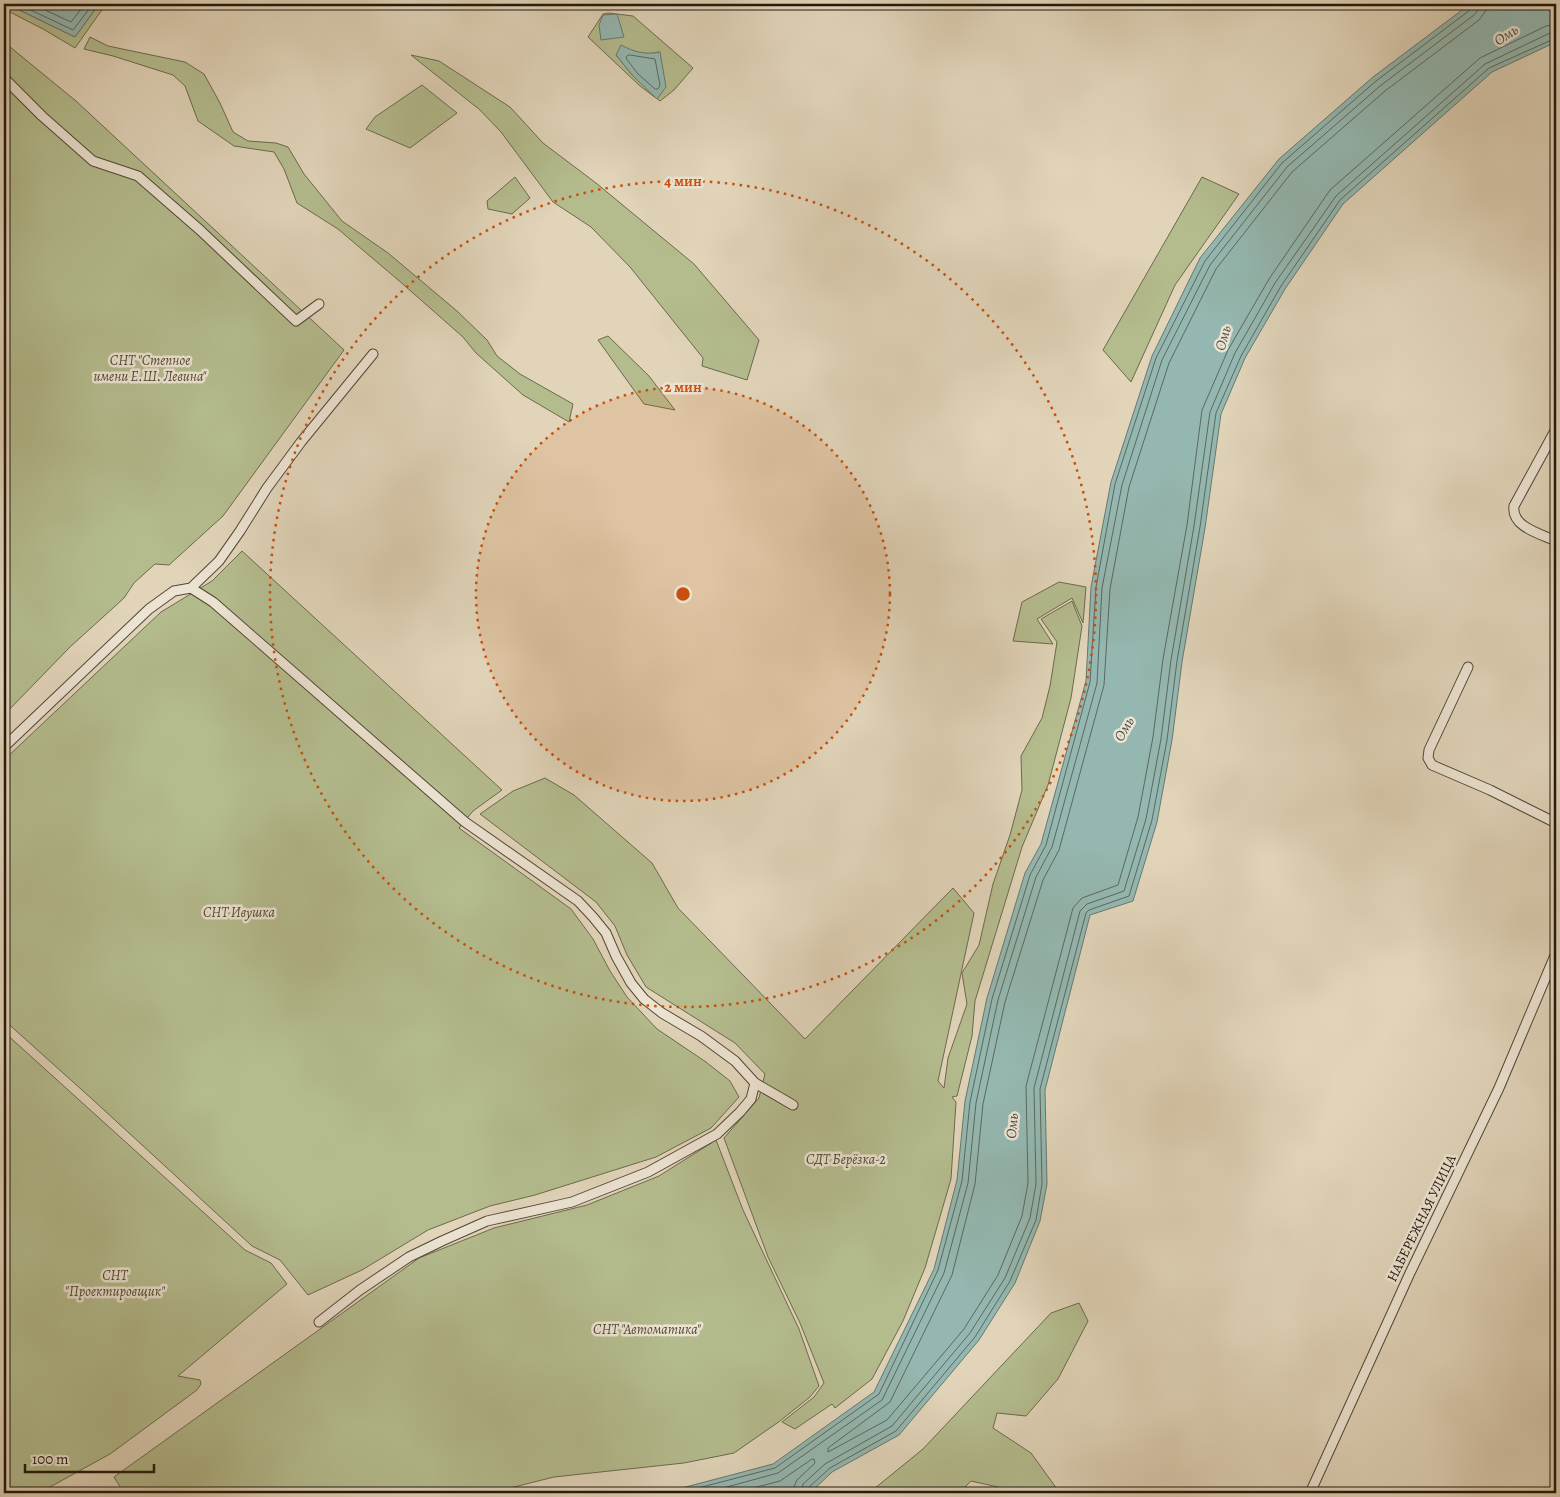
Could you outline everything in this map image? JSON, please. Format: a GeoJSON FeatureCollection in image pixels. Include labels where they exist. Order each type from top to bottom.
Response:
{"type":"FeatureCollection","features":[{"type":"Feature","properties":{"kind":"street"},"geometry":{"type":"LineString","coordinates":[[4,78],[42,116],[93,161],[138,176],[153,188],[296,321],[319,304]]}},
{"type":"Feature","properties":{"kind":"street"},"geometry":{"type":"LineString","coordinates":[[4,747],[140,617],[174,591],[192,588],[218,561],[240,531],[267,488],[301,442],[373,354]]}},
{"type":"Feature","properties":{"kind":"street"},"geometry":{"type":"LineString","coordinates":[[1556,429],[1514,506],[1515,518],[1521,525],[1556,541]]}},
{"type":"Feature","properties":{"kind":"street"},"geometry":{"type":"LineString","coordinates":[[192,588],[212,602],[465,822],[578,901],[606,933],[631,983],[644,999],[662,1013],[701,1036],[735,1061],[754,1083],[793,1104]]}},
{"type":"Feature","properties":{"kind":"street"},"geometry":{"type":"LineString","coordinates":[[1468,667],[1428,750],[1428,758],[1432,766],[1490,790],[1556,823]]}},
{"type":"Feature","properties":{"kind":"street","name":"НАБЕРЕЖНАЯ УЛИЦА"},"geometry":{"type":"LineString","coordinates":[[1310,1493],[1410,1273],[1499,1088],[1556,953]]}},
{"type":"Feature","properties":{"kind":"street"},"geometry":{"type":"LineString","coordinates":[[319,1322],[360,1290],[408,1257],[442,1241],[487,1222],[572,1202],[648,1172],[717,1134],[751,1099],[754,1083]]}},
{"type":"Feature","properties":{"kind":"green space"},"geometry":{"type":"Polygon","coordinates":[[[4,4],[75,37],[99,4],[106,4],[75,48],[4,9],[4,4]]]}},
{"type":"Feature","properties":{"kind":"green space"},"geometry":{"type":"Polygon","coordinates":[[[603,14],[633,16],[693,68],[674,90],[660,101],[640,86],[588,37],[603,14]],[[631,51],[616,55],[633,76],[659,52],[647,54],[631,51]]]}},
{"type":"Feature","properties":{"kind":"green space"},"geometry":{"type":"Polygon","coordinates":[[[90,37],[108,46],[185,62],[204,74],[233,132],[248,141],[276,143],[288,147],[304,174],[342,221],[388,253],[457,311],[487,340],[497,356],[520,374],[573,404],[569,422],[523,395],[476,353],[463,337],[397,279],[338,229],[297,203],[284,169],[274,152],[234,146],[198,121],[185,86],[173,75],[84,49],[90,37]]]}},
{"type":"Feature","properties":{"kind":"green space","name":"СНТ \"Степное имени Е.Ш. Левина\""},"geometry":{"type":"Polygon","coordinates":[[[4,42],[76,101],[344,350],[223,516],[169,565],[155,564],[134,583],[124,598],[70,647],[4,715],[4,42]]]}},
{"type":"Feature","properties":{"kind":"green space"},"geometry":{"type":"Polygon","coordinates":[[[411,55],[439,61],[510,107],[543,143],[596,183],[694,264],[759,340],[747,380],[702,366],[703,358],[630,267],[591,227],[553,202],[501,132],[480,110],[411,55]]]}},
{"type":"Feature","properties":{"kind":"green space"},"geometry":{"type":"Polygon","coordinates":[[[422,85],[457,113],[410,148],[366,129],[375,117],[422,85]]]}},
{"type":"Feature","properties":{"kind":"green space"},"geometry":{"type":"Polygon","coordinates":[[[515,177],[530,198],[512,214],[488,209],[487,201],[515,177]]]}},
{"type":"Feature","properties":{"kind":"green space"},"geometry":{"type":"Polygon","coordinates":[[[1202,177],[1239,194],[1175,285],[1131,382],[1103,350],[1202,177]]]}},
{"type":"Feature","properties":{"kind":"green space"},"geometry":{"type":"Polygon","coordinates":[[[608,336],[649,376],[675,410],[644,404],[598,340],[608,336]]]}},
{"type":"Feature","properties":{"kind":"green space","name":"СНТ Ивушка"},"geometry":{"type":"Polygon","coordinates":[[[242,551],[502,790],[473,811],[459,828],[571,909],[593,939],[610,971],[627,997],[657,1029],[706,1062],[730,1081],[739,1097],[711,1128],[656,1157],[535,1195],[490,1206],[428,1230],[362,1270],[308,1295],[280,1260],[252,1246],[4,1020],[4,760],[161,612],[212,581],[242,551]]]}},
{"type":"Feature","properties":{"kind":"green space"},"geometry":{"type":"Polygon","coordinates":[[[1059,582],[1086,587],[1083,623],[1072,598],[1037,619],[1053,644],[1013,641],[1022,602],[1059,582]]]}},
{"type":"Feature","properties":{"kind":"green space","name":"СДТ Берёзка-2"},"geometry":{"type":"Polygon","coordinates":[[[1072,601],[1082,626],[1071,698],[1048,785],[1022,847],[975,1001],[972,1036],[957,1096],[952,1097],[956,1102],[951,1179],[925,1268],[903,1321],[872,1379],[835,1408],[832,1404],[795,1429],[782,1422],[814,1397],[824,1383],[800,1323],[768,1257],[724,1138],[759,1098],[765,1074],[735,1043],[646,987],[627,955],[615,926],[596,902],[480,814],[513,791],[545,778],[574,795],[652,863],[678,908],[805,1039],[953,888],[974,913],[938,1081],[944,1088],[948,1058],[967,1004],[962,973],[979,945],[993,884],[1010,835],[1022,790],[1021,756],[1042,718],[1050,686],[1057,642],[1041,619],[1072,601]]]}},
{"type":"Feature","properties":{"kind":"green space","name":"СНТ \"Проектировщик\""},"geometry":{"type":"Polygon","coordinates":[[[4,1032],[245,1250],[271,1263],[287,1284],[178,1376],[200,1380],[201,1384],[197,1390],[110,1454],[50,1487],[4,1493],[4,1032]]]}},
{"type":"Feature","properties":{"kind":"green space","name":"СНТ \"Автоматика\""},"geometry":{"type":"Polygon","coordinates":[[[716,1140],[743,1210],[799,1329],[819,1386],[810,1397],[780,1421],[734,1453],[684,1463],[554,1477],[490,1493],[124,1493],[114,1477],[419,1258],[494,1228],[587,1205],[659,1176],[716,1140]]]}},
{"type":"Feature","properties":{"kind":"green space"},"geometry":{"type":"Polygon","coordinates":[[[1079,1303],[1088,1321],[1058,1379],[1026,1416],[997,1413],[993,1428],[1031,1453],[1057,1489],[1057,1493],[1011,1493],[998,1487],[971,1481],[959,1493],[869,1493],[923,1449],[1051,1313],[1079,1303]]]}},
{"type":"Feature","properties":{"kind":"water"},"geometry":{"type":"Polygon","coordinates":[[[7,4],[99,4],[75,37],[7,4]]]}},
{"type":"Feature","properties":{"kind":"water","name":"Омь"},"geometry":{"type":"Polygon","coordinates":[[[1470,4],[1556,4],[1556,42],[1492,72],[1343,204],[1285,289],[1245,358],[1221,414],[1205,528],[1182,662],[1172,740],[1157,822],[1133,901],[1090,915],[1045,1090],[1047,1184],[1040,1221],[1015,1283],[979,1340],[899,1435],[832,1472],[810,1493],[637,1493],[682,1488],[773,1464],[874,1392],[934,1269],[957,1180],[965,1101],[987,998],[1025,873],[1041,844],[1086,681],[1091,587],[1111,482],[1152,356],[1200,258],[1279,159],[1373,77],[1470,4]]]}},
{"type":"Feature","properties":{"kind":"water"},"geometry":{"type":"Polygon","coordinates":[[[617,14],[624,37],[601,40],[599,25],[603,15],[617,14]]]}},
{"type":"Feature","properties":{"kind":"water"},"geometry":{"type":"Polygon","coordinates":[[[621,45],[640,52],[660,52],[666,87],[657,99],[633,76],[616,55],[621,45]]]}}]}
